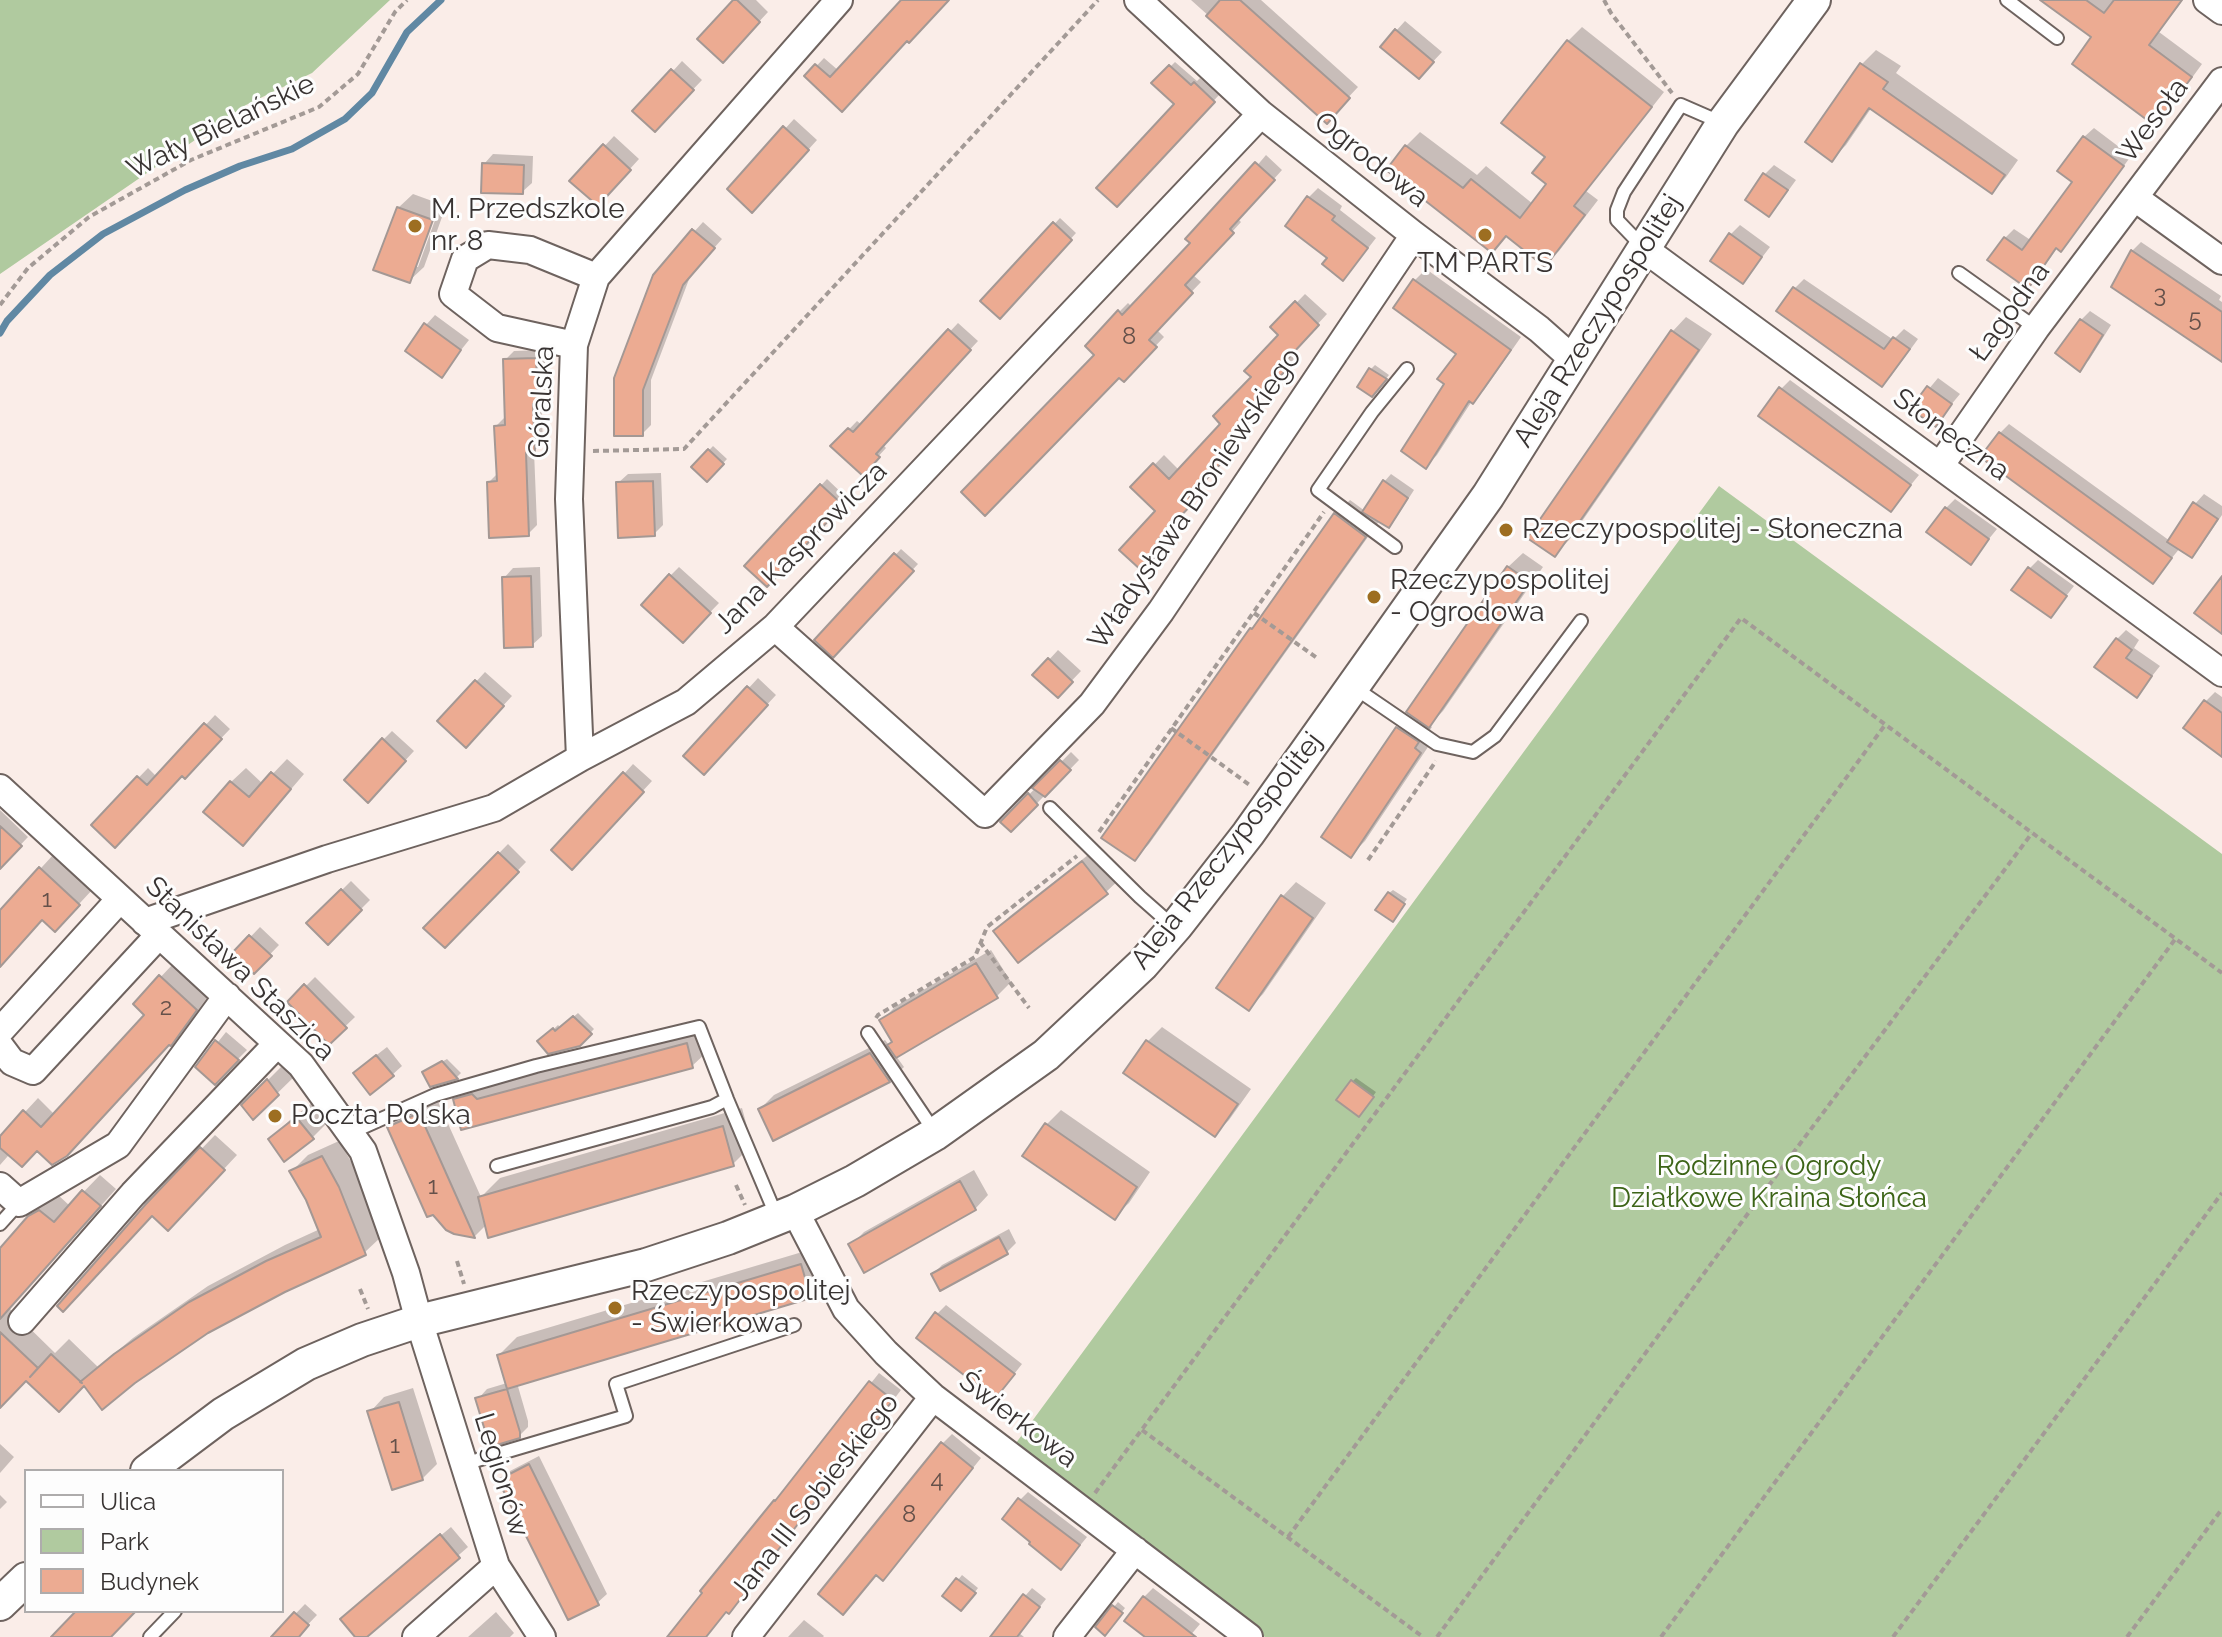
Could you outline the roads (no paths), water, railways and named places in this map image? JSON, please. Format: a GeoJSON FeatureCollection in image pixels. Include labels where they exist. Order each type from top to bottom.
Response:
{"type":"FeatureCollection","features":[{"type":"Feature","properties":{"kind":"street","name":"Góralska"},"geometry":{"type":"LineString","coordinates":[[580,758],[569,499],[574,345],[596,277],[839,0]]}},
{"type":"Feature","properties":{"kind":"street","name":"Ogrodowa"},"geometry":{"type":"LineString","coordinates":[[1138,0],[1261,114],[1539,329],[1574,360]]}},
{"type":"Feature","properties":{"kind":"street","name":"Aleja Rzeczypospolitej"},"geometry":{"type":"LineString","coordinates":[[150,1469],[223,1414],[306,1364],[362,1340],[419,1321],[646,1265],[786,1215],[855,1181],[935,1134],[1046,1055],[1143,964],[1248,834],[1488,496],[1723,123],[1814,0]]}},
{"type":"Feature","properties":{"kind":"street"},"geometry":{"type":"LineString","coordinates":[[2207,0],[2222,11]]}},
{"type":"Feature","properties":{"kind":"street","name":"Wesoła"},"geometry":{"type":"LineString","coordinates":[[2135,198],[2222,81]]}},
{"type":"Feature","properties":{"kind":"street","name":"Jana Kasprowicza"},"geometry":{"type":"LineString","coordinates":[[152,928],[327,859],[494,808],[686,702],[775,627],[1261,114]]}},
{"type":"Feature","properties":{"kind":"street"},"geometry":{"type":"LineString","coordinates":[[2135,198],[2222,261]]}},
{"type":"Feature","properties":{"kind":"street","name":"Łagodna"},"geometry":{"type":"LineString","coordinates":[[1940,466],[2036,328],[2135,198]]}},
{"type":"Feature","properties":{"kind":"street","name":"Władysława Broniewskiego"},"geometry":{"type":"LineString","coordinates":[[775,627],[985,814],[1092,704],[1161,611],[1414,235]]}},
{"type":"Feature","properties":{"kind":"street"},"geometry":{"type":"LineString","coordinates":[[574,345],[497,328],[453,294],[465,259],[488,245],[530,250],[596,277]]}},
{"type":"Feature","properties":{"kind":"street","name":"Słoneczna"},"geometry":{"type":"LineString","coordinates":[[1643,248],[2222,673]]}},
{"type":"Feature","properties":{"kind":"street","name":"Stanisława Staszica"},"geometry":{"type":"LineString","coordinates":[[0,788],[301,1065],[363,1151],[406,1273],[419,1321]]}},
{"type":"Feature","properties":{"kind":"street"},"geometry":{"type":"LineString","coordinates":[[0,1031],[120,899]]}},
{"type":"Feature","properties":{"kind":"street"},"geometry":{"type":"LineString","coordinates":[[4,1061],[33,1071],[152,928]]}},
{"type":"Feature","properties":{"kind":"street"},"geometry":{"type":"LineString","coordinates":[[9,1195],[118,1145],[227,996]]}},
{"type":"Feature","properties":{"kind":"street"},"geometry":{"type":"LineString","coordinates":[[22,1321],[133,1194],[277,1044]]}},
{"type":"Feature","properties":{"kind":"street","name":"Świerkowa"},"geometry":{"type":"LineString","coordinates":[[786,1215],[846,1309],[886,1353],[933,1397],[1249,1637]]}},
{"type":"Feature","properties":{"kind":"street","name":"Legionów"},"geometry":{"type":"LineString","coordinates":[[419,1321],[496,1566],[542,1637]]}},
{"type":"Feature","properties":{"kind":"street","name":"Jana III Sobieskiego"},"geometry":{"type":"LineString","coordinates":[[746,1637],[933,1397]]}},
{"type":"Feature","properties":{"kind":"street"},"geometry":{"type":"LineString","coordinates":[[1067,1637],[1135,1550]]}},
{"type":"Feature","properties":{"kind":"street"},"geometry":{"type":"LineString","coordinates":[[416,1637],[496,1566]]}},
{"type":"Feature","properties":{"kind":"street"},"geometry":{"type":"LineString","coordinates":[[0,1604],[24,1581]]}},
{"type":"Feature","properties":{"kind":"lane"},"geometry":{"type":"LineString","coordinates":[[2007,0],[2057,38]]}},
{"type":"Feature","properties":{"kind":"lane"},"geometry":{"type":"LineString","coordinates":[[1643,248],[1617,220],[1617,210],[1624,192],[1681,105],[1723,123]]}},
{"type":"Feature","properties":{"kind":"lane"},"geometry":{"type":"LineString","coordinates":[[1959,273],[2036,328]]}},
{"type":"Feature","properties":{"kind":"lane"},"geometry":{"type":"LineString","coordinates":[[1395,547],[1318,490],[1372,412],[1407,369]]}},
{"type":"Feature","properties":{"kind":"lane"},"geometry":{"type":"LineString","coordinates":[[1353,686],[1437,744],[1473,752],[1495,736],[1581,621]]}},
{"type":"Feature","properties":{"kind":"lane"},"geometry":{"type":"LineString","coordinates":[[1050,808],[1088,848],[1174,927]]}},
{"type":"Feature","properties":{"kind":"lane"},"geometry":{"type":"LineString","coordinates":[[350,1133],[435,1095],[536,1066],[699,1027],[727,1099],[786,1215]]}},
{"type":"Feature","properties":{"kind":"lane"},"geometry":{"type":"LineString","coordinates":[[868,1033],[935,1134]]}},
{"type":"Feature","properties":{"kind":"lane"},"geometry":{"type":"LineString","coordinates":[[497,1166],[712,1107],[727,1099]]}},
{"type":"Feature","properties":{"kind":"lane"},"geometry":{"type":"LineString","coordinates":[[0,1224],[9,1195]]}},
{"type":"Feature","properties":{"kind":"lane"},"geometry":{"type":"LineString","coordinates":[[464,1464],[626,1416],[616,1384],[794,1325]]}},
{"type":"Feature","properties":{"kind":"lane"},"geometry":{"type":"LineString","coordinates":[[150,1637],[173,1613]]}},
{"type":"Feature","properties":{"kind":"waterway"},"geometry":{"type":"LineString","coordinates":[[0,333],[7,321],[50,275],[103,234],[185,190],[240,166],[292,149],[345,119],[372,93],[407,32],[441,0]]}},
{"type":"Feature","properties":{"kind":"place","name":"M. Przedszkole nr. 8"},"geometry":{"type":"Point","coordinates":[415,226]}},
{"type":"Feature","properties":{"kind":"place","name":"TM PARTS"},"geometry":{"type":"Point","coordinates":[1485,235]}},
{"type":"Feature","properties":{"kind":"place","name":"Rzeczypospolitej - Słoneczna"},"geometry":{"type":"Point","coordinates":[1506,530]}},
{"type":"Feature","properties":{"kind":"place","name":"Rzeczypospolitej - Ogrodowa"},"geometry":{"type":"Point","coordinates":[1374,597]}},
{"type":"Feature","properties":{"kind":"place","name":"Poczta Polska"},"geometry":{"type":"Point","coordinates":[275,1116]}},
{"type":"Feature","properties":{"kind":"place","name":"Rzeczypospolitej - Świerkowa"},"geometry":{"type":"Point","coordinates":[615,1308]}},
{"type":"Feature","properties":{"kind":"park label","name":"Rodzinne Ogrody Działkowe Kraina Słońca"},"geometry":{"type":"Point","coordinates":[1769,1183]}}]}
